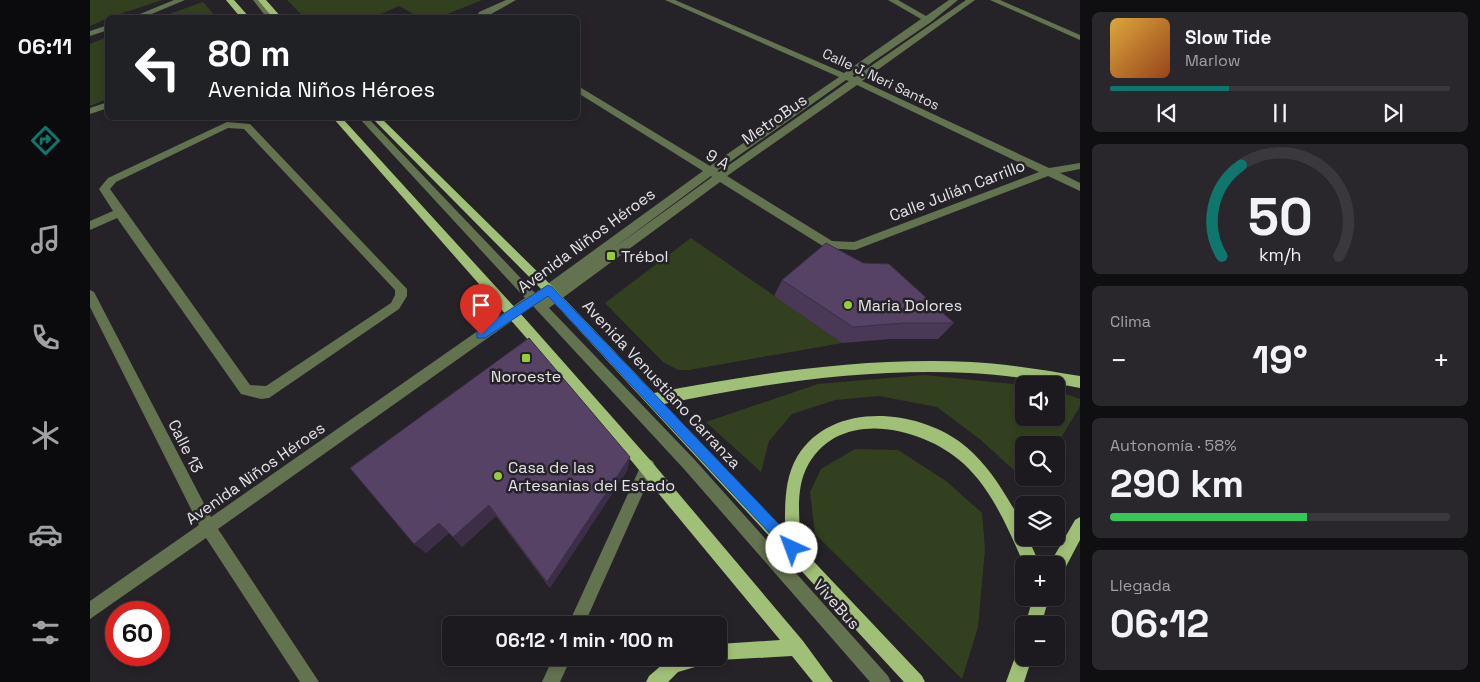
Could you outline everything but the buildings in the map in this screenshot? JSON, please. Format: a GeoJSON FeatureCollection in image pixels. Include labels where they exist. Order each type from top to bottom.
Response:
{"type":"FeatureCollection","features":[{"type":"Feature","properties":{"kind":"main road"},"geometry":{"type":"LineString","coordinates":[[230,0],[243,15]]}},
{"type":"Feature","properties":{"kind":"main road"},"geometry":{"type":"LineString","coordinates":[[262,0],[275,15]]}},
{"type":"Feature","properties":{"kind":"main road"},"geometry":{"type":"LineString","coordinates":[[339,120],[513,312],[648,466],[824,682]]}},
{"type":"Feature","properties":{"kind":"main road","name":"Avenida Venustiano Carranza"},"geometry":{"type":"LineString","coordinates":[[378,120],[552,293],[916,682]]}},
{"type":"Feature","properties":{"kind":"main road"},"geometry":{"type":"LineString","coordinates":[[652,400],[774,377],[862,366],[964,366],[1080,382]]}},
{"type":"Feature","properties":{"kind":"main road"},"geometry":{"type":"LineString","coordinates":[[792,548],[794,486],[802,461],[822,439],[840,427],[867,422],[894,423],[916,428],[944,441],[970,459],[994,490],[1027,556]]}},
{"type":"Feature","properties":{"kind":"main road"},"geometry":{"type":"LineString","coordinates":[[1063,556],[1080,525]]}},
{"type":"Feature","properties":{"kind":"main road"},"geometry":{"type":"LineString","coordinates":[[727,651],[796,647]]}},
{"type":"Feature","properties":{"kind":"main road"},"geometry":{"type":"LineString","coordinates":[[655,682],[673,666]]}},
{"type":"Feature","properties":{"kind":"main road"},"geometry":{"type":"LineString","coordinates":[[1015,682],[1020,666]]}},
{"type":"Feature","properties":{"kind":"street"},"geometry":{"type":"LineString","coordinates":[[142,15],[180,0]]}},
{"type":"Feature","properties":{"kind":"street"},"geometry":{"type":"LineString","coordinates":[[257,0],[270,15]]}},
{"type":"Feature","properties":{"kind":"street"},"geometry":{"type":"LineString","coordinates":[[482,15],[512,0]]}},
{"type":"Feature","properties":{"kind":"street","name":"Calle J. Neri Santos"},"geometry":{"type":"LineString","coordinates":[[669,0],[856,81],[1080,187]]}},
{"type":"Feature","properties":{"kind":"street"},"geometry":{"type":"LineString","coordinates":[[892,0],[928,20]]}},
{"type":"Feature","properties":{"kind":"street","name":"Avenida Niños Héroes"},"geometry":{"type":"LineString","coordinates":[[90,610],[513,312],[537,304],[710,171],[954,0]]}},
{"type":"Feature","properties":{"kind":"street","name":"MetroBus"},"geometry":{"type":"LineString","coordinates":[[552,293],[971,0]]}},
{"type":"Feature","properties":{"kind":"street"},"geometry":{"type":"LineString","coordinates":[[994,0],[1080,38]]}},
{"type":"Feature","properties":{"kind":"street"},"geometry":{"type":"LineString","coordinates":[[90,34],[105,28]]}},
{"type":"Feature","properties":{"kind":"street","name":"9 A"},"geometry":{"type":"LineString","coordinates":[[580,90],[830,244],[846,247]]}},
{"type":"Feature","properties":{"kind":"street"},"geometry":{"type":"LineString","coordinates":[[90,111],[105,106]]}},
{"type":"Feature","properties":{"kind":"street"},"geometry":{"type":"LineString","coordinates":[[365,120],[537,304]]}},
{"type":"Feature","properties":{"kind":"street"},"geometry":{"type":"LineString","coordinates":[[241,124],[247,126],[401,289],[401,296],[395,306],[269,392],[246,390],[119,212],[104,189],[112,180],[228,125],[241,124]]}},
{"type":"Feature","properties":{"kind":"street","name":"Calle Julián Carrillo"},"geometry":{"type":"LineString","coordinates":[[846,247],[855,246],[1048,172],[1080,166]]}},
{"type":"Feature","properties":{"kind":"street"},"geometry":{"type":"LineString","coordinates":[[90,226],[119,212]]}},
{"type":"Feature","properties":{"kind":"street","name":"Calle 13"},"geometry":{"type":"LineString","coordinates":[[90,295],[208,527],[310,682]]}},
{"type":"Feature","properties":{"kind":"street","name":"ViveBus"},"geometry":{"type":"LineString","coordinates":[[537,304],[689,464],[882,682]]}},
{"type":"Feature","properties":{"kind":"street"},"geometry":{"type":"LineString","coordinates":[[580,616],[648,466]]}},
{"type":"Feature","properties":{"kind":"street"},"geometry":{"type":"LineString","coordinates":[[551,682],[558,666]]}},
{"type":"Feature","properties":{"kind":"green space"},"geometry":{"type":"Polygon","coordinates":[[[90,0],[162,0],[117,15],[105,15],[105,19],[90,26],[90,0]]]}},
{"type":"Feature","properties":{"kind":"green space"},"geometry":{"type":"Polygon","coordinates":[[[287,0],[482,0],[445,15],[415,15],[399,6],[379,15],[302,15],[287,0]]]}},
{"type":"Feature","properties":{"kind":"green space"},"geometry":{"type":"Polygon","coordinates":[[[203,2],[214,15],[167,15],[203,2]]]}},
{"type":"Feature","properties":{"kind":"green space"},"geometry":{"type":"Polygon","coordinates":[[[105,38],[105,100],[90,106],[90,44],[105,38]]]}},
{"type":"Feature","properties":{"kind":"green space"},"geometry":{"type":"Polygon","coordinates":[[[691,238],[842,343],[689,370],[678,370],[663,362],[605,303],[691,238]]]}},
{"type":"Feature","properties":{"kind":"green space"},"geometry":{"type":"Polygon","coordinates":[[[924,375],[1015,384],[1015,426],[1065,426],[1065,394],[1080,399],[1080,406],[1062,436],[1015,436],[1015,471],[981,440],[937,407],[879,396],[835,400],[792,414],[769,441],[761,472],[706,422],[818,384],[924,375]]]}},
{"type":"Feature","properties":{"kind":"green space"},"geometry":{"type":"Polygon","coordinates":[[[855,449],[898,450],[946,481],[982,513],[985,549],[978,627],[962,679],[815,534],[810,492],[821,469],[855,449]]]}},
{"type":"Feature","properties":{"kind":"place","name":"Trébol"},"geometry":{"type":"Point","coordinates":[611,256]}},
{"type":"Feature","properties":{"kind":"place","name":"Maria Dolores"},"geometry":{"type":"Point","coordinates":[848,305]}},
{"type":"Feature","properties":{"kind":"place","name":"Noroeste"},"geometry":{"type":"Point","coordinates":[526,358]}},
{"type":"Feature","properties":{"kind":"place","name":"Casa de las Artesanias del Estado"},"geometry":{"type":"Point","coordinates":[498,476]}},
{"type":"Feature","properties":{"kind":"route"},"geometry":{"type":"LineString","coordinates":[[481,335],[548,290],[792,548]]}}]}
